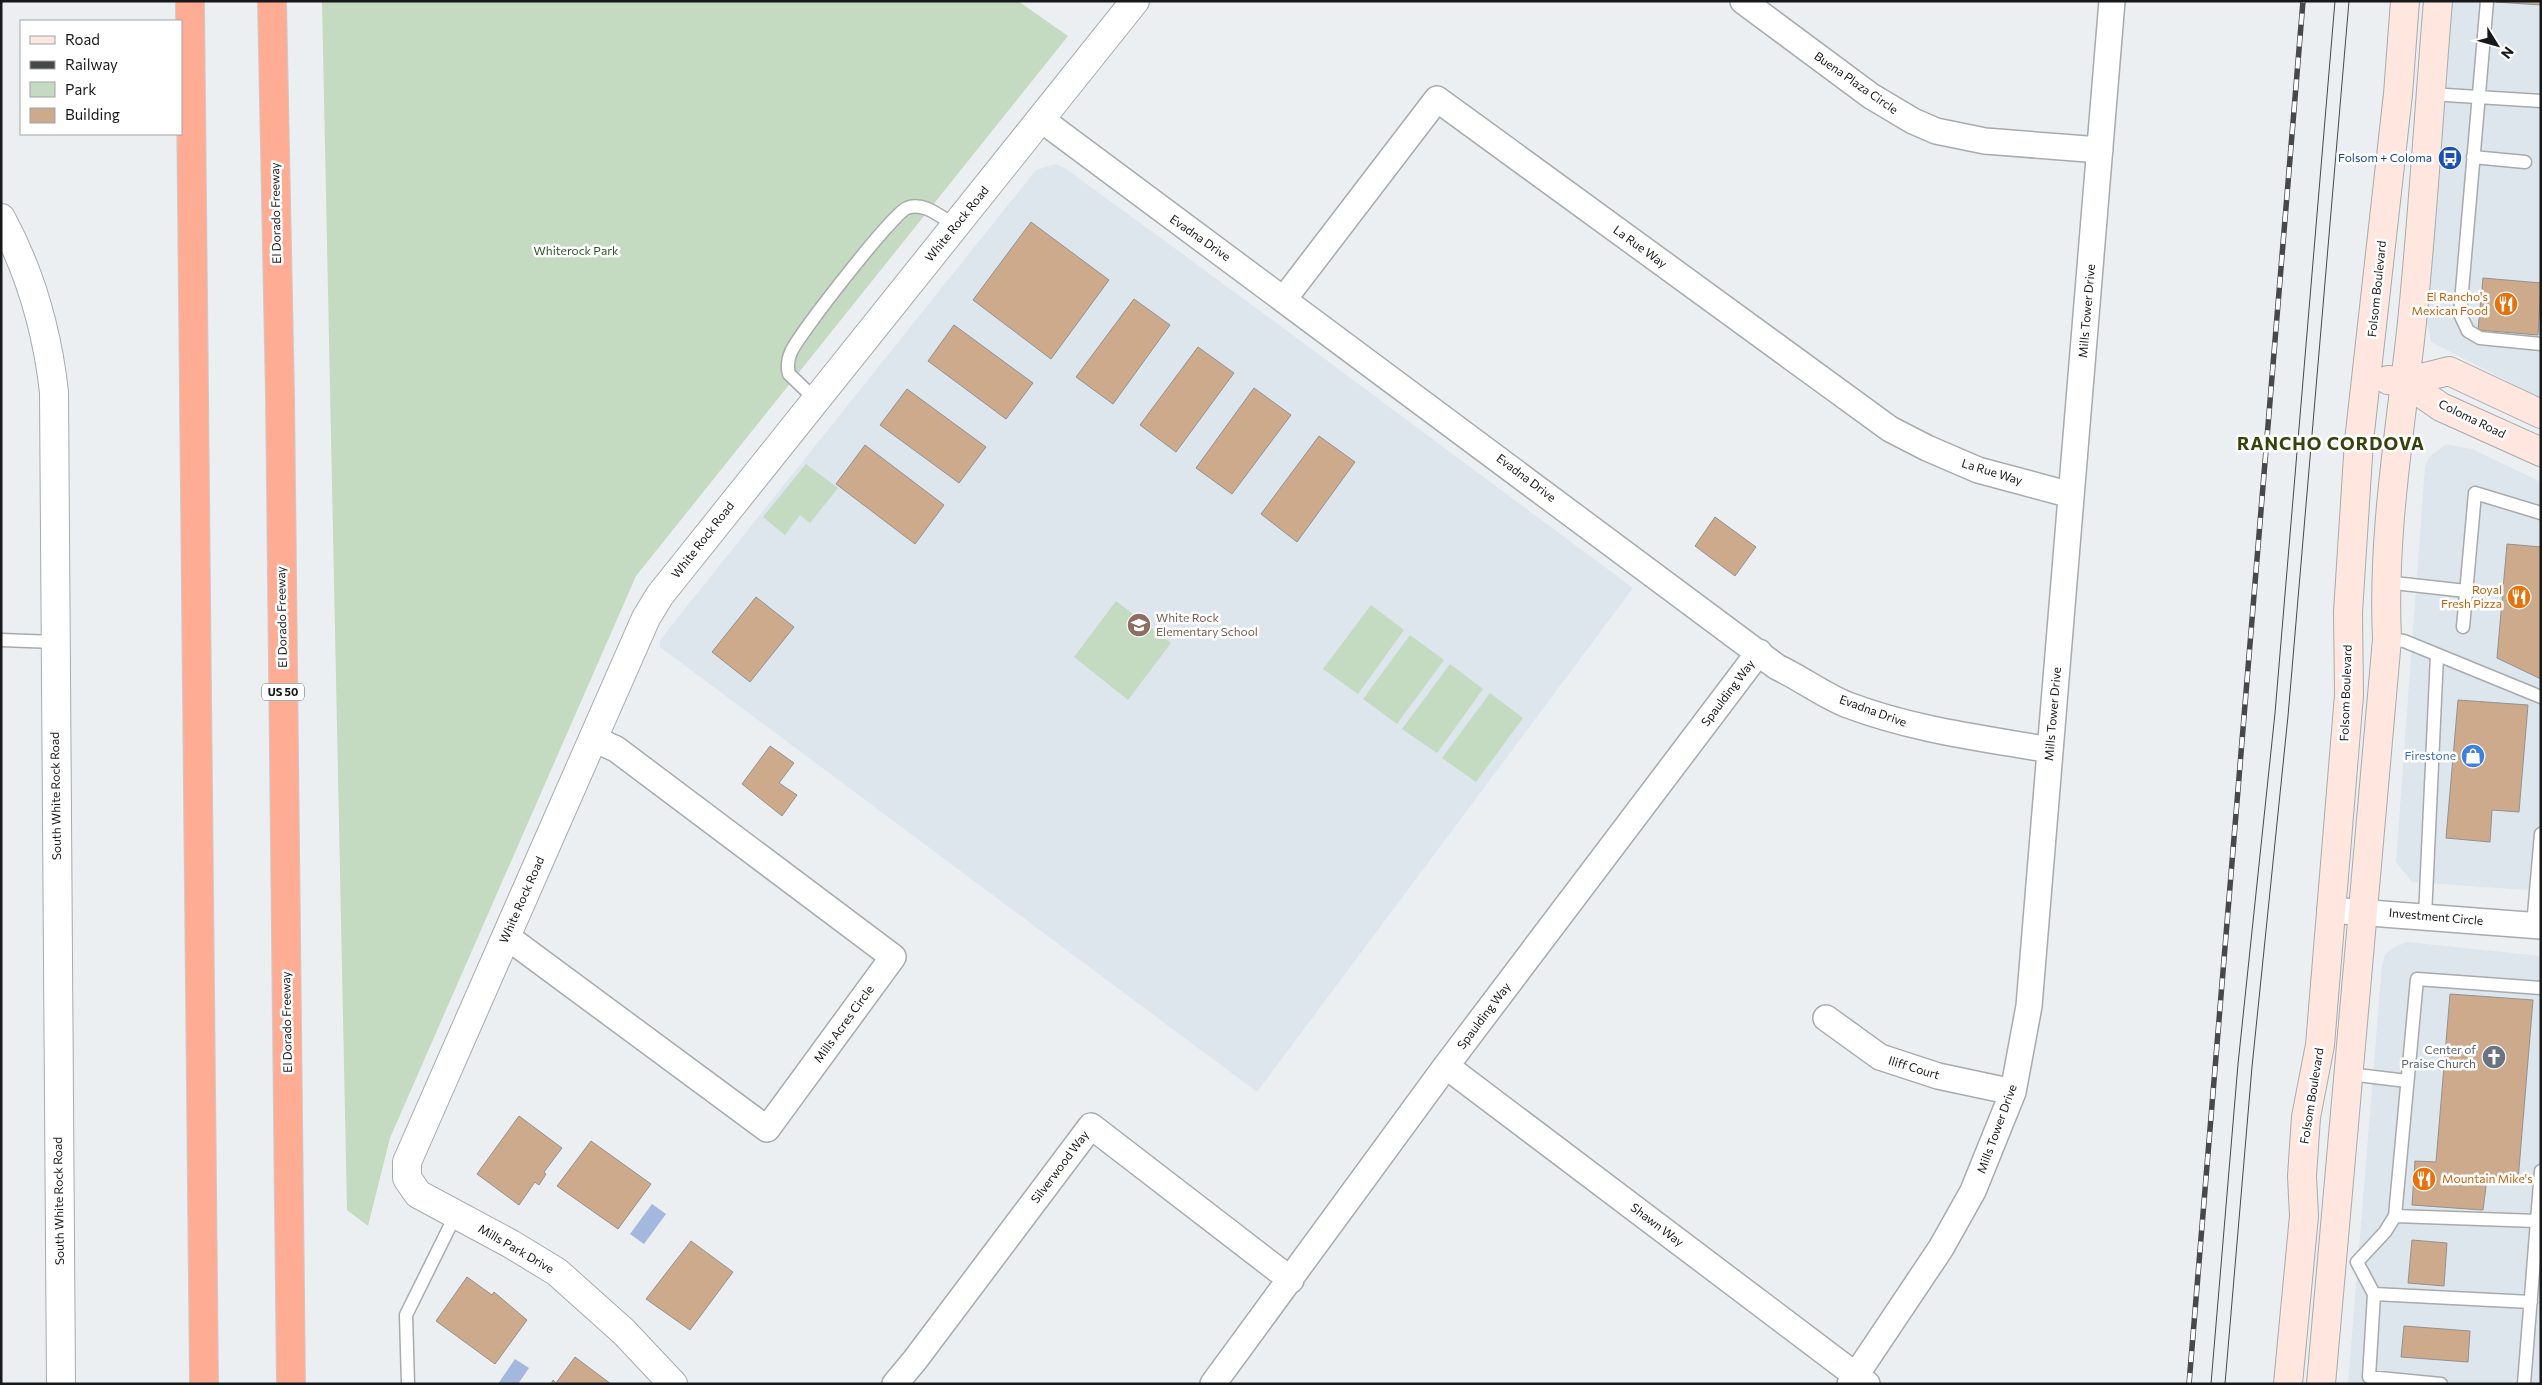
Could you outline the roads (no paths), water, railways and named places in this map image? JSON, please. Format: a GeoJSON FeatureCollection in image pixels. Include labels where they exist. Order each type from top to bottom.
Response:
{"type":"FeatureCollection","features":[{"type":"Feature","properties":{"kind":"highway"},"geometry":{"type":"LineString","coordinates":[[190,1],[204,1384]]}},
{"type":"Feature","properties":{"kind":"highway","name":"El Dorado Freeway"},"geometry":{"type":"LineString","coordinates":[[272,1],[280,396],[292,1384]]}},
{"type":"Feature","properties":{"kind":"main road","name":"Folsom Boulevard"},"geometry":{"type":"LineString","coordinates":[[2288,1384],[2304,1216],[2302,1176],[2306,1117],[2320,1044],[2349,695],[2348,612],[2359,441],[2397,103],[2405,1]]}},
{"type":"Feature","properties":{"kind":"main road"},"geometry":{"type":"LineString","coordinates":[[2321,1384],[2344,1261],[2349,1074],[2386,639],[2385,582],[2396,445],[2405,382],[2424,192],[2438,1]]}},
{"type":"Feature","properties":{"kind":"main road","name":"Coloma Road"},"geometry":{"type":"LineString","coordinates":[[2366,377],[2405,382],[2449,371],[2541,414]]}},
{"type":"Feature","properties":{"kind":"main road","name":"Coloma Road"},"geometry":{"type":"LineString","coordinates":[[2405,382],[2442,407],[2541,452]]}},
{"type":"Feature","properties":{"kind":"street","name":"White Rock Road"},"geometry":{"type":"LineString","coordinates":[[407,1162],[646,618],[660,595],[816,398],[1042,120],[1135,1]]}},
{"type":"Feature","properties":{"kind":"street","name":"Buena Plaza Circle"},"geometry":{"type":"LineString","coordinates":[[1744,1],[1871,96],[1913,121],[1936,131],[1985,141],[2100,150]]}},
{"type":"Feature","properties":{"kind":"street","name":"Mills Tower Drive"},"geometry":{"type":"LineString","coordinates":[[1858,1381],[1942,1248],[1976,1184],[2012,1092],[2028,1006],[2112,1]]}},
{"type":"Feature","properties":{"kind":"street","name":"La Rue Way"},"geometry":{"type":"LineString","coordinates":[[1284,299],[1437,99],[1890,430],[1978,470],[2071,495]]}},
{"type":"Feature","properties":{"kind":"street","name":"Evadna Drive"},"geometry":{"type":"LineString","coordinates":[[1042,120],[1158,209],[1284,299],[1777,667],[1845,704],[1891,720],[1942,733],[2050,750]]}},
{"type":"Feature","properties":{"kind":"street","name":"South White Rock Road"},"geometry":{"type":"LineString","coordinates":[[1,218],[14,243],[35,296],[47,342],[53,379],[61,1384]]}},
{"type":"Feature","properties":{"kind":"street","name":"Spaulding Way"},"geometry":{"type":"LineString","coordinates":[[1213,1384],[1446,1066],[1759,652]]}},
{"type":"Feature","properties":{"kind":"street","name":"Mills Acres Circle"},"geometry":{"type":"LineString","coordinates":[[506,936],[766,1129],[893,957],[616,749],[594,739]]}},
{"type":"Feature","properties":{"kind":"street","name":"Investment Circle"},"geometry":{"type":"LineString","coordinates":[[2330,910],[2537,926]]}},
{"type":"Feature","properties":{"kind":"street","name":"Iliff Court"},"geometry":{"type":"LineString","coordinates":[[1826,1018],[1880,1057],[1938,1076],[2012,1092]]}},
{"type":"Feature","properties":{"kind":"street","name":"Shawn Way"},"geometry":{"type":"LineString","coordinates":[[1446,1066],[1858,1381]]}},
{"type":"Feature","properties":{"kind":"street","name":"Silverwood Way"},"geometry":{"type":"LineString","coordinates":[[895,1384],[916,1360],[1091,1126],[1291,1280]]}},
{"type":"Feature","properties":{"kind":"street","name":"Mills Park Drive"},"geometry":{"type":"LineString","coordinates":[[407,1162],[407,1178],[418,1194],[557,1272],[624,1332],[672,1384]]}},
{"type":"Feature","properties":{"kind":"lane"},"geometry":{"type":"LineString","coordinates":[[2487,1],[2460,314],[2468,331],[2480,338],[2541,344]]}},
{"type":"Feature","properties":{"kind":"lane"},"geometry":{"type":"LineString","coordinates":[[2430,94],[2541,101]]}},
{"type":"Feature","properties":{"kind":"lane"},"geometry":{"type":"LineString","coordinates":[[2473,157],[2525,162]]}},
{"type":"Feature","properties":{"kind":"lane"},"geometry":{"type":"LineString","coordinates":[[816,398],[789,374],[788,369],[792,350],[881,232],[894,217],[907,208],[916,206],[925,208],[956,226]]}},
{"type":"Feature","properties":{"kind":"lane"},"geometry":{"type":"LineString","coordinates":[[2463,627],[2475,493],[2541,513]]}},
{"type":"Feature","properties":{"kind":"lane"},"geometry":{"type":"LineString","coordinates":[[2385,582],[2466,591]]}},
{"type":"Feature","properties":{"kind":"lane"},"geometry":{"type":"LineString","coordinates":[[2386,639],[2404,642],[2541,697]]}},
{"type":"Feature","properties":{"kind":"lane"},"geometry":{"type":"LineString","coordinates":[[1,640],[55,642]]}},
{"type":"Feature","properties":{"kind":"lane"},"geometry":{"type":"LineString","coordinates":[[2425,918],[2438,655]]}},
{"type":"Feature","properties":{"kind":"lane"},"geometry":{"type":"LineString","coordinates":[[2537,926],[2541,834]]}},
{"type":"Feature","properties":{"kind":"lane"},"geometry":{"type":"LineString","coordinates":[[2531,1302],[2374,1294],[2344,1261],[2385,1232],[2395,1216],[2417,979],[2541,988]]}},
{"type":"Feature","properties":{"kind":"lane"},"geometry":{"type":"LineString","coordinates":[[2349,1074],[2407,1080]]}},
{"type":"Feature","properties":{"kind":"lane"},"geometry":{"type":"LineString","coordinates":[[2524,1384],[2541,1171]]}},
{"type":"Feature","properties":{"kind":"lane"},"geometry":{"type":"LineString","coordinates":[[408,1384],[406,1315],[456,1214]]}},
{"type":"Feature","properties":{"kind":"lane"},"geometry":{"type":"LineString","coordinates":[[2395,1216],[2537,1220]]}},
{"type":"Feature","properties":{"kind":"lane"},"geometry":{"type":"LineString","coordinates":[[2374,1294],[2368,1376],[2441,1384]]}},
{"type":"Feature","properties":{"kind":"water"},"geometry":{"type":"Polygon","coordinates":[[[652,1204],[666,1214],[644,1244],[630,1234],[652,1204]]]}},
{"type":"Feature","properties":{"kind":"water"},"geometry":{"type":"Polygon","coordinates":[[[515,1359],[529,1368],[518,1384],[498,1384],[515,1359]]]}},
{"type":"Feature","properties":{"kind":"tram line"},"geometry":{"type":"LineString","coordinates":[[2211,1384],[2238,1064],[2275,713],[2335,1]]}},
{"type":"Feature","properties":{"kind":"tram line"},"geometry":{"type":"LineString","coordinates":[[2225,1384],[2252,1067],[2288,716],[2349,1]]}},
{"type":"Feature","properties":{"kind":"railway"},"geometry":{"type":"LineString","coordinates":[[2189,1384],[2303,1]]}},
{"type":"Feature","properties":{"kind":"place","name":"Folsom + Coloma"},"geometry":{"type":"Point","coordinates":[2450,158]}},
{"type":"Feature","properties":{"kind":"place","name":"El Rancho's Mexican Food"},"geometry":{"type":"Point","coordinates":[2506,304]}},
{"type":"Feature","properties":{"kind":"place","name":"Royal Fresh Pizza"},"geometry":{"type":"Point","coordinates":[2519,597]}},
{"type":"Feature","properties":{"kind":"place","name":"White Rock Elementary School"},"geometry":{"type":"Point","coordinates":[1139,625]}},
{"type":"Feature","properties":{"kind":"place","name":"Firestone"},"geometry":{"type":"Point","coordinates":[2473,756]}},
{"type":"Feature","properties":{"kind":"place","name":"Center of Praise Church"},"geometry":{"type":"Point","coordinates":[2494,1057]}},
{"type":"Feature","properties":{"kind":"place","name":"Mountain Mike's"},"geometry":{"type":"Point","coordinates":[2424,1179]}},
{"type":"Feature","properties":{"kind":"district","name":"RANCHO CORDOVA"},"geometry":{"type":"Point","coordinates":[2331,444]}},
{"type":"Feature","properties":{"kind":"park label","name":"Whiterock Park"},"geometry":{"type":"Point","coordinates":[576,251]}}]}
